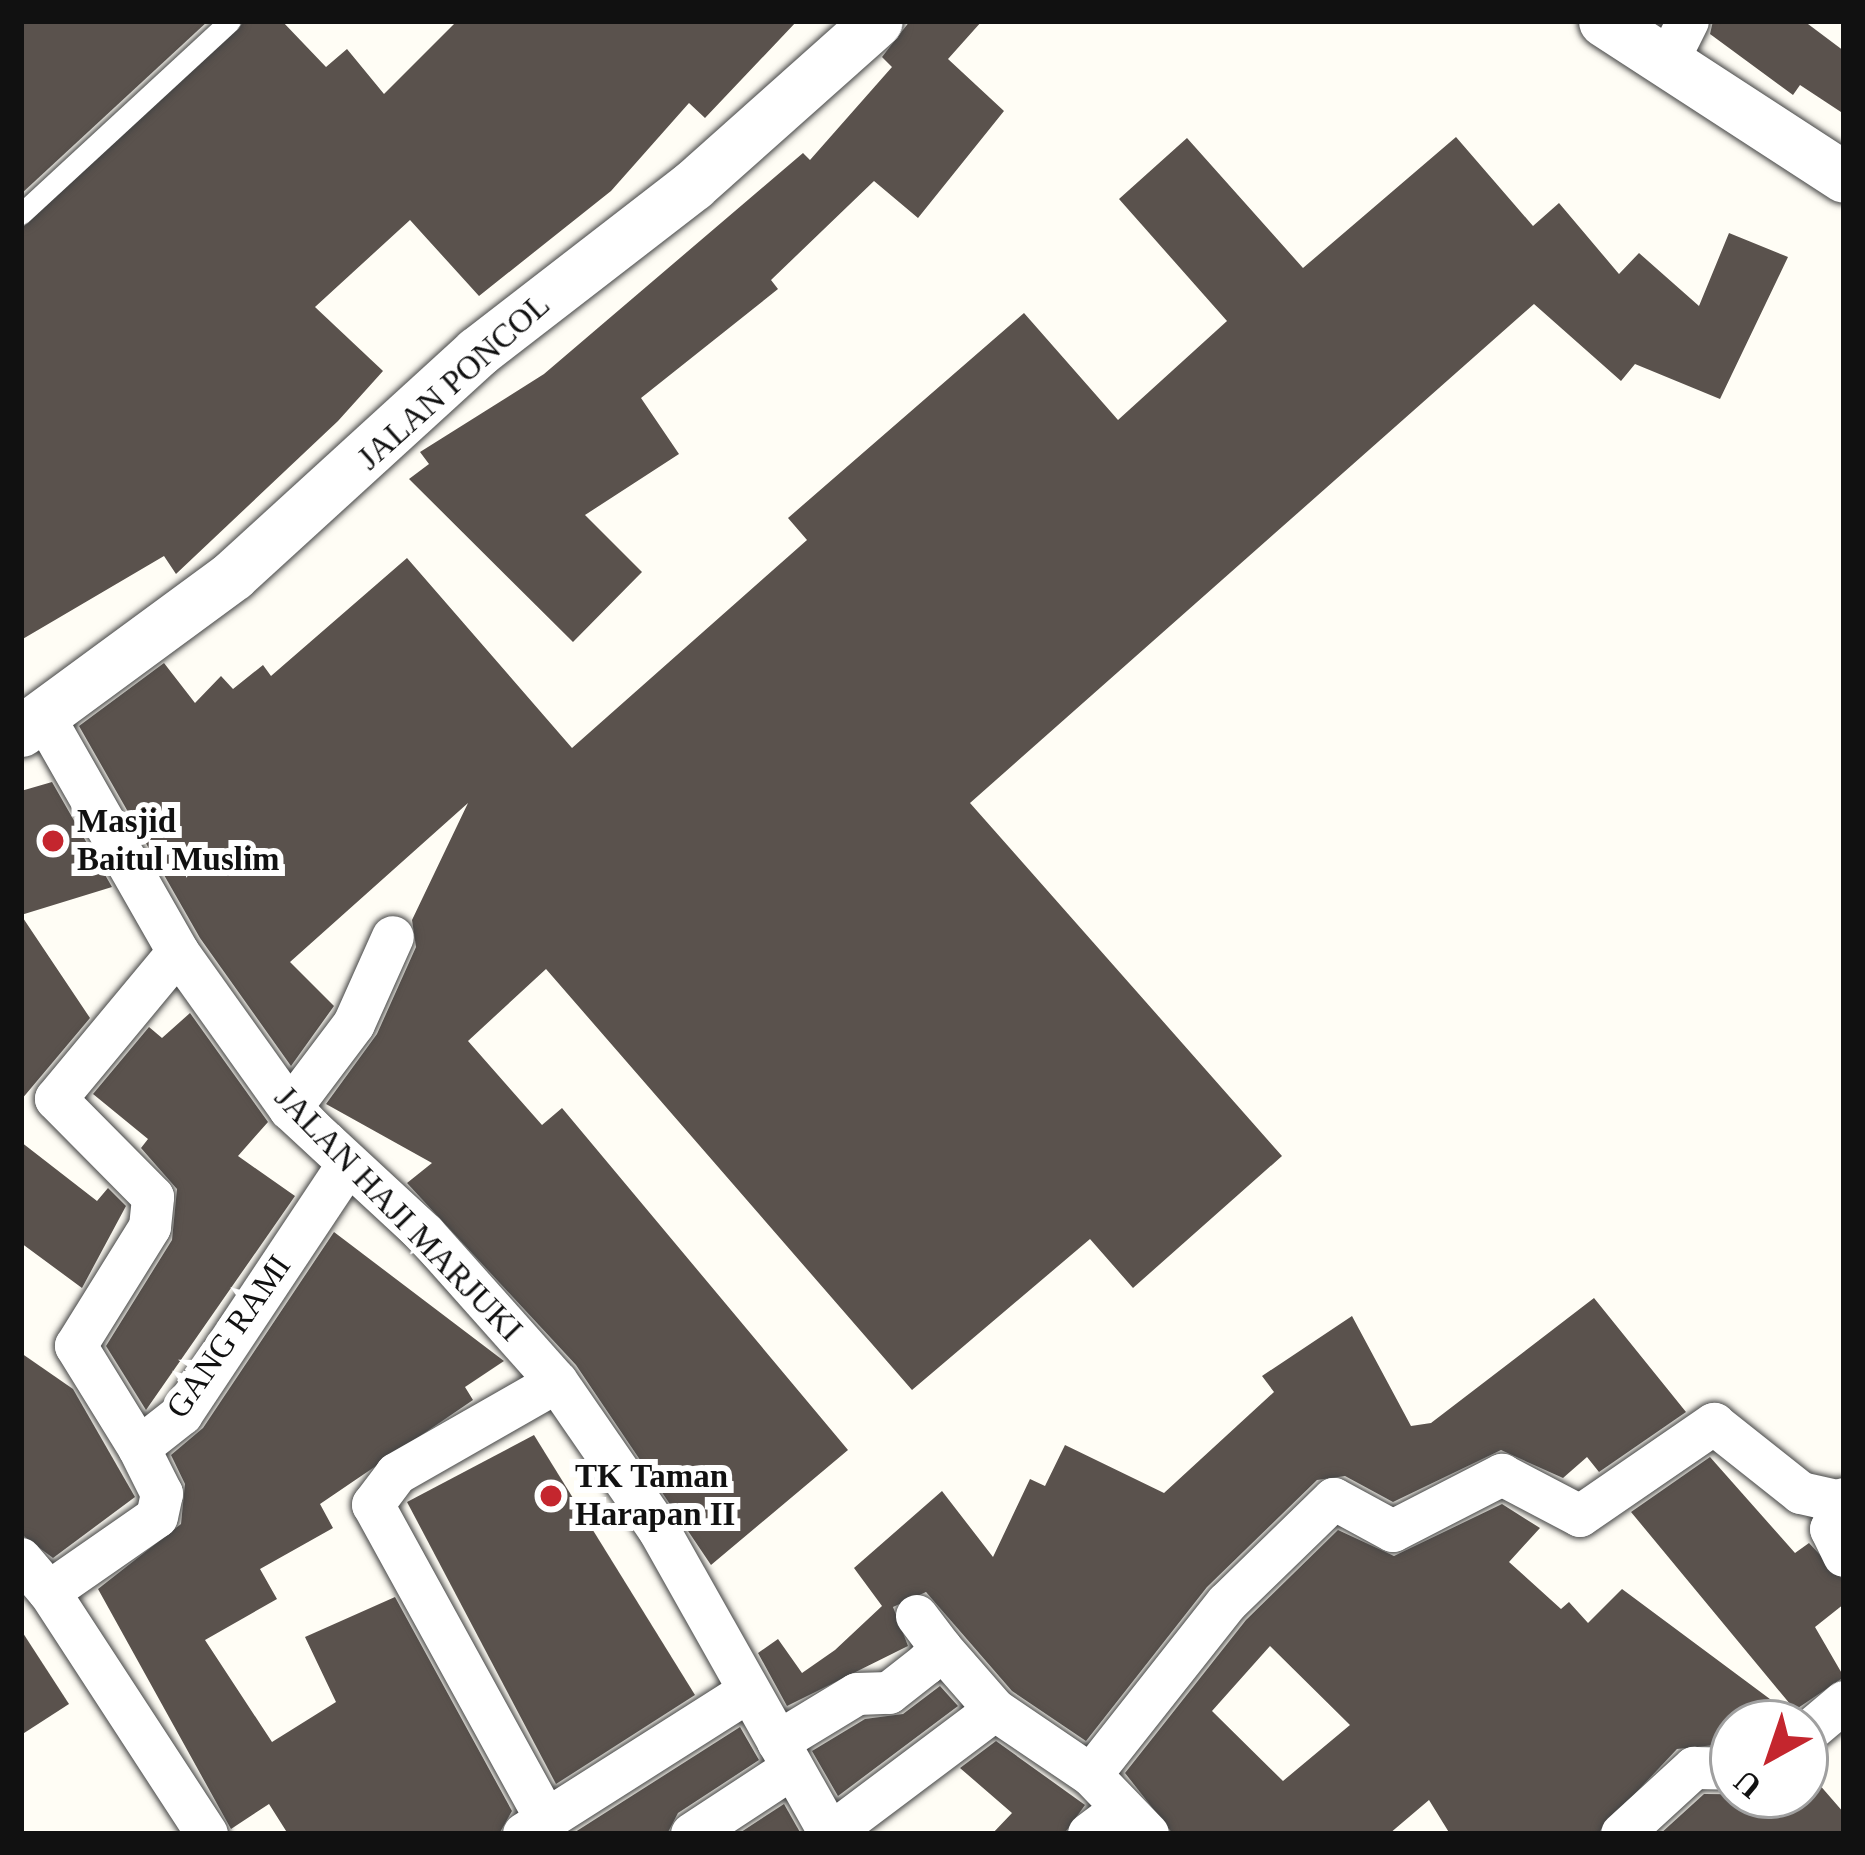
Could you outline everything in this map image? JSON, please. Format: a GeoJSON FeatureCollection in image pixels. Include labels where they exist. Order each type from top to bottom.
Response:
{"type":"FeatureCollection","features":[{"type":"Feature","properties":{"kind":"street","name":"JALAN PONCOL"},"geometry":{"type":"LineString","coordinates":[[32,723],[233,575],[477,352],[693,185],[877,21]]}},
{"type":"Feature","properties":{"kind":"street"},"geometry":{"type":"LineString","coordinates":[[1604,21],[1677,43],[1844,177]]}},
{"type":"Feature","properties":{"kind":"street","name":"JALAN HAJI MARJUKI"},"geometry":{"type":"LineString","coordinates":[[32,723],[178,952],[290,1109],[425,1234],[557,1382],[659,1530],[746,1693],[830,1834]]}},
{"type":"Feature","properties":{"kind":"street"},"geometry":{"type":"LineString","coordinates":[[290,1109],[354,1024],[393,938]]}},
{"type":"Feature","properties":{"kind":"street"},"geometry":{"type":"LineString","coordinates":[[140,1448],[76,1346],[150,1227],[154,1197],[56,1100],[178,952]]}},
{"type":"Feature","properties":{"kind":"street","name":"GANG RAMI"},"geometry":{"type":"LineString","coordinates":[[49,1592],[162,1510],[140,1448],[182,1414],[347,1166]]}},
{"type":"Feature","properties":{"kind":"street"},"geometry":{"type":"LineString","coordinates":[[557,1382],[396,1474],[373,1505],[535,1827],[746,1693]]}},
{"type":"Feature","properties":{"kind":"street"},"geometry":{"type":"LineString","coordinates":[[1091,1775],[1227,1603],[1326,1502],[1394,1531],[1502,1475],[1580,1516],[1703,1424],[1801,1492],[1842,1501],[1831,1529],[1844,1556]]}},
{"type":"Feature","properties":{"kind":"street"},"geometry":{"type":"LineString","coordinates":[[21,1558],[49,1592],[207,1834]]}},
{"type":"Feature","properties":{"kind":"street"},"geometry":{"type":"LineString","coordinates":[[692,1834],[857,1694],[889,1693],[929,1632],[995,1710],[1091,1775],[1119,1826]]}},
{"type":"Feature","properties":{"kind":"street"},"geometry":{"type":"LineString","coordinates":[[830,1834],[995,1710]]}},
{"type":"Feature","properties":{"kind":"street"},"geometry":{"type":"LineString","coordinates":[[1622,1834],[1694,1768],[1709,1768]]}},
{"type":"Feature","properties":{"kind":"lane"},"geometry":{"type":"LineString","coordinates":[[21,214],[230,21]]}},
{"type":"Feature","properties":{"kind":"building"},"geometry":{"type":"Polygon","coordinates":[[[21,21],[208,21],[21,194],[21,21]]]}},
{"type":"Feature","properties":{"kind":"building"},"geometry":{"type":"Polygon","coordinates":[[[245,21],[282,21],[326,67],[347,49],[384,94],[457,21],[797,21],[705,118],[689,103],[611,191],[479,296],[410,220],[315,307],[383,371],[338,421],[176,574],[164,556],[21,640],[21,229],[245,21]]]}},
{"type":"Feature","properties":{"kind":"building"},"geometry":{"type":"Polygon","coordinates":[[[910,21],[982,21],[948,59],[1004,111],[918,218],[874,181],[771,280],[778,289],[641,398],[679,454],[585,515],[642,572],[573,642],[409,479],[429,464],[420,452],[544,374],[803,153],[810,160],[892,67],[882,57],[910,21]]]}},
{"type":"Feature","properties":{"kind":"building"},"geometry":{"type":"Polygon","coordinates":[[[1713,21],[1804,21],[1844,51],[1844,114],[1800,85],[1793,95],[1710,34],[1713,21]]]}},
{"type":"Feature","properties":{"kind":"building"},"geometry":{"type":"Polygon","coordinates":[[[1456,137],[1533,226],[1559,203],[1619,274],[1639,253],[1699,306],[1729,233],[1788,257],[1720,399],[1635,364],[1621,381],[1534,304],[970,803],[1282,1156],[1133,1288],[1090,1239],[912,1390],[546,969],[468,1041],[542,1125],[562,1108],[848,1450],[711,1565],[576,1365],[407,1183],[432,1163],[326,1104],[377,1034],[416,947],[412,920],[468,803],[290,962],[334,1006],[291,1066],[200,938],[79,726],[164,663],[195,703],[221,676],[233,689],[263,665],[271,676],[407,558],[572,748],[807,540],[788,518],[1024,313],[1118,420],[1227,321],[1119,199],[1187,138],[1303,268],[1456,137]]]}},
{"type":"Feature","properties":{"kind":"building","name":"Masjid Baitul Muslim"},"geometry":{"type":"Polygon","coordinates":[[[52,782],[112,887],[21,915],[21,791],[52,782]]]}},
{"type":"Feature","properties":{"kind":"building"},"geometry":{"type":"Polygon","coordinates":[[[21,915],[90,1018],[21,1100],[21,915]]]}},
{"type":"Feature","properties":{"kind":"building"},"geometry":{"type":"Polygon","coordinates":[[[190,1013],[268,1122],[238,1156],[295,1196],[146,1410],[106,1346],[172,1240],[177,1189],[141,1148],[148,1139],[93,1094],[149,1027],[162,1038],[190,1013]]]}},
{"type":"Feature","properties":{"kind":"building"},"geometry":{"type":"Polygon","coordinates":[[[21,1142],[97,1201],[108,1188],[126,1206],[82,1288],[21,1243],[21,1142]]]}},
{"type":"Feature","properties":{"kind":"building"},"geometry":{"type":"Polygon","coordinates":[[[334,1232],[504,1361],[465,1387],[473,1400],[320,1504],[333,1528],[260,1569],[277,1599],[205,1640],[272,1742],[336,1702],[305,1637],[395,1597],[512,1811],[499,1834],[288,1834],[269,1804],[231,1829],[98,1589],[181,1524],[185,1484],[171,1455],[203,1428],[334,1232]]]}},
{"type":"Feature","properties":{"kind":"building"},"geometry":{"type":"Polygon","coordinates":[[[1594,1298],[1686,1412],[1599,1472],[1587,1457],[1563,1478],[1501,1450],[1393,1502],[1345,1476],[1317,1480],[1207,1587],[1086,1741],[1012,1691],[926,1592],[893,1607],[908,1646],[787,1706],[758,1653],[778,1639],[802,1673],[835,1650],[882,1606],[854,1568],[942,1491],[993,1557],[1030,1479],[1045,1486],[1065,1445],[1164,1493],[1274,1392],[1262,1376],[1352,1316],[1411,1426],[1431,1423],[1594,1298]]]}},
{"type":"Feature","properties":{"kind":"building"},"geometry":{"type":"Polygon","coordinates":[[[21,1353],[73,1389],[135,1497],[53,1558],[21,1534],[21,1353]]]}},
{"type":"Feature","properties":{"kind":"building"},"geometry":{"type":"Polygon","coordinates":[[[534,1435],[695,1695],[556,1784],[407,1502],[534,1435]]]}},
{"type":"Feature","properties":{"kind":"building"},"geometry":{"type":"Polygon","coordinates":[[[1710,1457],[1795,1553],[1809,1543],[1844,1581],[1844,1604],[1815,1627],[1844,1677],[1811,1699],[1786,1699],[1631,1512],[1710,1457]]]}},
{"type":"Feature","properties":{"kind":"building"},"geometry":{"type":"Polygon","coordinates":[[[1502,1504],[1540,1528],[1509,1562],[1561,1609],[1569,1602],[1588,1623],[1622,1589],[1770,1699],[1709,1699],[1709,1746],[1677,1749],[1597,1834],[1450,1834],[1429,1800],[1389,1834],[1173,1834],[1125,1773],[1246,1620],[1338,1530],[1394,1556],[1502,1504]],[[1270,1646],[1212,1711],[1283,1781],[1350,1725],[1270,1646]]]}},
{"type":"Feature","properties":{"kind":"building"},"geometry":{"type":"Polygon","coordinates":[[[21,1630],[69,1704],[21,1735],[21,1630]]]}},
{"type":"Feature","properties":{"kind":"building"},"geometry":{"type":"Polygon","coordinates":[[[940,1686],[958,1706],[838,1796],[812,1751],[865,1719],[903,1714],[940,1686]]]}},
{"type":"Feature","properties":{"kind":"building"},"geometry":{"type":"Polygon","coordinates":[[[740,1727],[759,1760],[678,1813],[667,1834],[572,1834],[740,1727]]]}},
{"type":"Feature","properties":{"kind":"building"},"geometry":{"type":"Polygon","coordinates":[[[996,1741],[1085,1805],[1064,1834],[992,1834],[1012,1813],[960,1768],[996,1741]]]}},
{"type":"Feature","properties":{"kind":"building"},"geometry":{"type":"Polygon","coordinates":[[[1709,1794],[1709,1819],[1829,1819],[1829,1796],[1844,1813],[1844,1834],[1660,1834],[1709,1794]]]}},
{"type":"Feature","properties":{"kind":"building"},"geometry":{"type":"Polygon","coordinates":[[[784,1804],[801,1834],[738,1834],[784,1804]]]}},
{"type":"Feature","properties":{"kind":"place","name":"Masjid Baitul Muslim"},"geometry":{"type":"Point","coordinates":[53,841]}},
{"type":"Feature","properties":{"kind":"place","name":"TK Taman Harapan II"},"geometry":{"type":"Point","coordinates":[551,1496]}}]}
